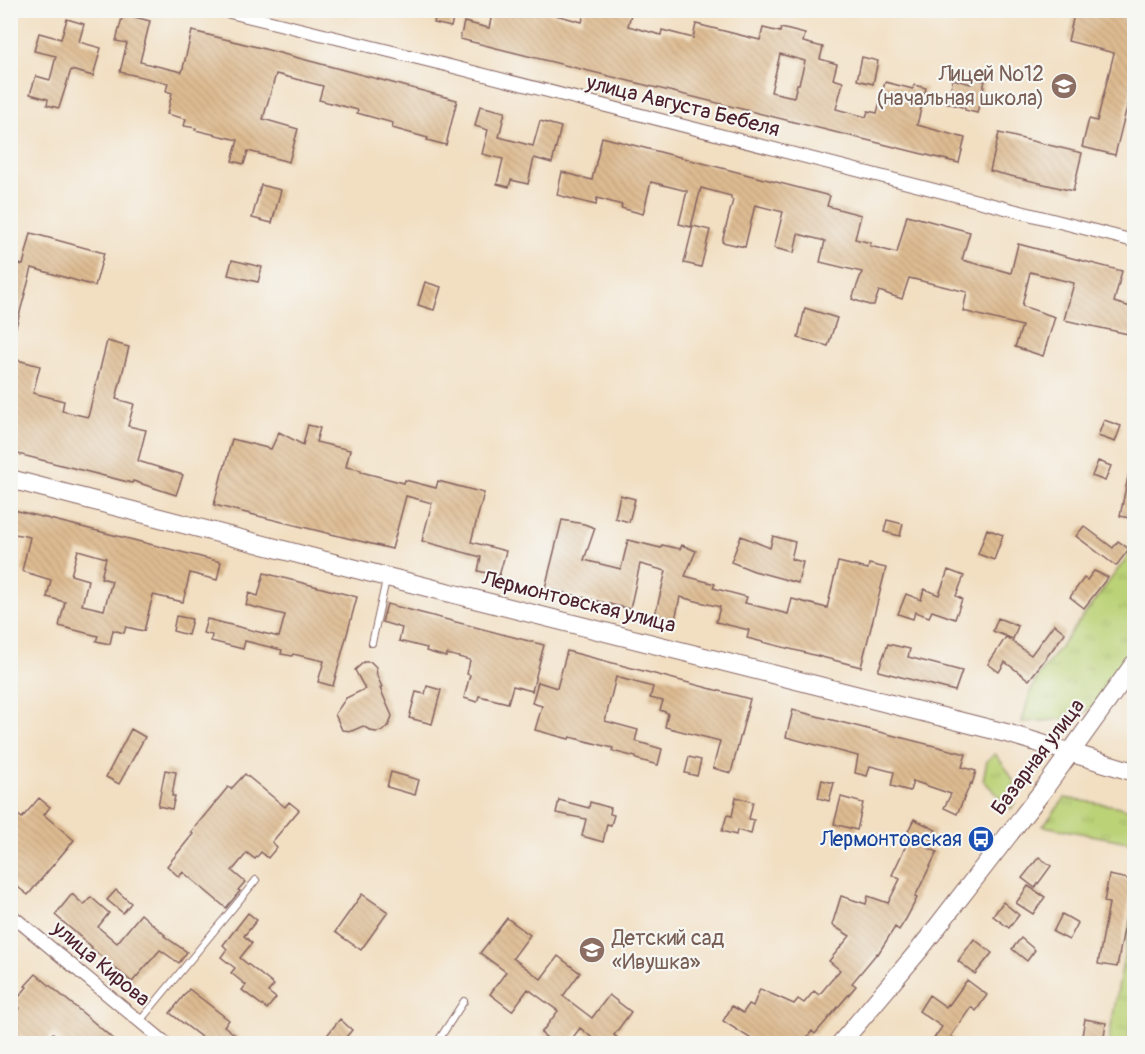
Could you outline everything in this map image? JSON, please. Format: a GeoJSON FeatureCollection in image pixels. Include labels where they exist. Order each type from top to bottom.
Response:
{"type":"FeatureCollection","features":[{"type":"Feature","properties":{"kind":"main road","name":"Лермонтовская улица"},"geometry":{"type":"LineString","coordinates":[[10,479],[387,577],[1010,734],[1134,772]]}},
{"type":"Feature","properties":{"kind":"main road","name":"Базарная улица"},"geometry":{"type":"LineString","coordinates":[[840,1044],[920,949],[1044,789],[1134,664]]}},
{"type":"Feature","properties":{"kind":"street","name":"улица Августа Бебеля"},"geometry":{"type":"LineString","coordinates":[[222,10],[1134,241]]}},
{"type":"Feature","properties":{"kind":"street","name":"улица Кирова"},"geometry":{"type":"LineString","coordinates":[[10,914],[167,1044]]}},
{"type":"Feature","properties":{"kind":"lane"},"geometry":{"type":"LineString","coordinates":[[372,643],[387,577]]}},
{"type":"Feature","properties":{"kind":"lane"},"geometry":{"type":"LineString","coordinates":[[140,1021],[256,880]]}},
{"type":"Feature","properties":{"kind":"lane"},"geometry":{"type":"LineString","coordinates":[[436,1044],[464,1001]]}},
{"type":"Feature","properties":{"kind":"green space"},"geometry":{"type":"Polygon","coordinates":[[[1134,548],[1134,645],[1120,674],[1106,693],[1082,713],[1060,719],[1022,722],[1036,679],[1134,548]]]}},
{"type":"Feature","properties":{"kind":"green space"},"geometry":{"type":"Polygon","coordinates":[[[995,754],[1013,780],[1016,794],[1011,809],[983,780],[987,761],[995,754]]]}},
{"type":"Feature","properties":{"kind":"green space"},"geometry":{"type":"Polygon","coordinates":[[[1065,798],[1134,811],[1134,843],[1043,826],[1065,798]]]}},
{"type":"Feature","properties":{"kind":"green space"},"geometry":{"type":"Polygon","coordinates":[[[1134,901],[1134,1002],[1128,1043],[1108,1043],[1134,901]]]}},
{"type":"Feature","properties":{"kind":"building"},"geometry":{"type":"Polygon","coordinates":[[[437,10],[455,10],[451,27],[434,23],[437,10]]]}},
{"type":"Feature","properties":{"kind":"building"},"geometry":{"type":"Polygon","coordinates":[[[493,10],[537,10],[582,22],[585,10],[632,10],[628,26],[661,35],[662,30],[693,38],[696,24],[760,40],[763,28],[780,32],[781,28],[805,34],[803,42],[823,47],[820,59],[837,64],[833,79],[843,82],[836,109],[866,117],[868,111],[877,113],[885,82],[913,89],[914,85],[926,88],[917,125],[965,138],[959,163],[460,39],[464,22],[489,28],[493,10]],[[780,54],[771,92],[794,97],[805,61],[780,54]]]}},
{"type":"Feature","properties":{"kind":"building"},"geometry":{"type":"Polygon","coordinates":[[[1075,10],[1097,10],[1123,17],[1125,10],[1134,10],[1134,78],[1115,155],[1082,147],[1089,119],[1097,121],[1114,53],[1068,41],[1075,10]]]}},
{"type":"Feature","properties":{"kind":"building"},"geometry":{"type":"Polygon","coordinates":[[[123,14],[150,21],[140,62],[182,72],[192,31],[457,100],[446,145],[392,128],[393,123],[357,113],[358,110],[319,100],[323,86],[276,74],[263,119],[298,129],[289,162],[248,151],[244,164],[232,161],[238,140],[184,126],[186,119],[167,114],[172,93],[166,91],[168,83],[120,72],[127,43],[116,41],[123,14]]]}},
{"type":"Feature","properties":{"kind":"building"},"geometry":{"type":"Polygon","coordinates":[[[67,19],[84,24],[79,42],[101,48],[93,76],[71,70],[59,108],[47,105],[48,99],[30,94],[36,76],[50,80],[56,56],[34,51],[39,33],[61,39],[67,19]]]}},
{"type":"Feature","properties":{"kind":"building"},"geometry":{"type":"Polygon","coordinates":[[[862,57],[878,61],[873,84],[857,80],[862,57]]]}},
{"type":"Feature","properties":{"kind":"building"},"geometry":{"type":"Polygon","coordinates":[[[972,78],[985,81],[977,113],[947,103],[953,79],[971,84],[972,78]]]}},
{"type":"Feature","properties":{"kind":"building"},"geometry":{"type":"Polygon","coordinates":[[[480,106],[505,112],[499,137],[533,146],[540,121],[561,127],[552,163],[534,158],[528,184],[511,180],[509,187],[497,184],[503,159],[482,154],[488,130],[475,126],[480,106]]]}},
{"type":"Feature","properties":{"kind":"building"},"geometry":{"type":"Polygon","coordinates":[[[999,133],[1082,153],[1073,191],[990,171],[999,133]]]}},
{"type":"Feature","properties":{"kind":"building"},"geometry":{"type":"Polygon","coordinates":[[[602,137],[830,196],[827,206],[861,215],[855,239],[871,243],[870,246],[897,253],[907,215],[970,232],[962,260],[1011,273],[1018,244],[1122,271],[1114,302],[1134,308],[1133,335],[1064,320],[1074,283],[1030,272],[1022,306],[1055,317],[1043,356],[1015,347],[1022,326],[963,311],[967,292],[909,278],[902,299],[879,291],[874,305],[852,299],[862,272],[820,262],[825,241],[798,234],[794,253],[774,248],[783,212],[755,205],[745,247],[722,242],[733,200],[731,196],[701,188],[691,227],[679,224],[687,191],[651,182],[643,214],[597,198],[596,205],[557,195],[562,172],[592,180],[602,137]]]}},
{"type":"Feature","properties":{"kind":"building"},"geometry":{"type":"Polygon","coordinates":[[[261,185],[281,190],[272,223],[252,218],[261,185]]]}},
{"type":"Feature","properties":{"kind":"building"},"geometry":{"type":"Polygon","coordinates":[[[693,226],[710,230],[701,267],[684,263],[693,226]]]}},
{"type":"Feature","properties":{"kind":"building"},"geometry":{"type":"Polygon","coordinates":[[[31,233],[104,253],[95,286],[32,268],[14,334],[10,334],[10,262],[23,265],[31,233]]]}},
{"type":"Feature","properties":{"kind":"building"},"geometry":{"type":"Polygon","coordinates":[[[232,260],[262,267],[258,282],[228,275],[232,260]]]}},
{"type":"Feature","properties":{"kind":"building"},"geometry":{"type":"Polygon","coordinates":[[[425,282],[441,287],[434,310],[418,305],[425,282]]]}},
{"type":"Feature","properties":{"kind":"building"},"geometry":{"type":"Polygon","coordinates":[[[805,308],[837,318],[828,346],[798,338],[805,308]]]}},
{"type":"Feature","properties":{"kind":"building"},"geometry":{"type":"Polygon","coordinates":[[[107,341],[129,347],[116,399],[134,404],[128,426],[146,430],[138,461],[183,475],[176,495],[133,481],[132,483],[10,452],[10,414],[15,396],[10,395],[10,358],[40,366],[33,393],[64,401],[62,411],[88,417],[107,341]]]}},
{"type":"Feature","properties":{"kind":"building"},"geometry":{"type":"Polygon","coordinates":[[[1104,420],[1121,426],[1115,442],[1098,436],[1104,420]]]}},
{"type":"Feature","properties":{"kind":"building"},"geometry":{"type":"Polygon","coordinates":[[[308,425],[320,428],[316,442],[350,450],[346,467],[404,483],[405,480],[436,488],[438,481],[484,493],[471,542],[506,551],[499,576],[478,571],[481,557],[422,541],[432,503],[406,496],[392,549],[214,505],[232,439],[271,449],[279,432],[303,445],[308,425]]]}},
{"type":"Feature","properties":{"kind":"building"},"geometry":{"type":"Polygon","coordinates":[[[1098,461],[1111,466],[1105,481],[1092,476],[1098,461]]]}},
{"type":"Feature","properties":{"kind":"building"},"geometry":{"type":"Polygon","coordinates":[[[1129,472],[1134,473],[1134,519],[1120,516],[1129,472]]]}},
{"type":"Feature","properties":{"kind":"building"},"geometry":{"type":"Polygon","coordinates":[[[620,495],[635,499],[629,522],[615,518],[620,495]]]}},
{"type":"Feature","properties":{"kind":"building"},"geometry":{"type":"Polygon","coordinates":[[[10,509],[221,562],[217,580],[190,573],[183,602],[153,595],[144,631],[126,627],[124,633],[113,630],[110,644],[96,641],[98,636],[59,626],[65,602],[47,597],[51,580],[22,571],[30,537],[10,533],[10,509]],[[78,550],[71,575],[88,580],[82,605],[104,610],[112,581],[101,578],[106,558],[78,550]]]}},
{"type":"Feature","properties":{"kind":"building"},"geometry":{"type":"Polygon","coordinates":[[[562,520],[595,528],[584,560],[621,569],[628,540],[661,548],[662,545],[680,549],[682,545],[696,551],[685,576],[715,584],[713,588],[747,597],[745,603],[788,614],[792,599],[827,608],[838,562],[868,569],[869,564],[886,568],[861,667],[747,638],[749,630],[716,622],[720,607],[680,597],[675,620],[655,615],[666,571],[640,564],[630,609],[545,588],[562,520]]]}},
{"type":"Feature","properties":{"kind":"building"},"geometry":{"type":"Polygon","coordinates":[[[887,520],[903,524],[900,536],[884,532],[887,520]]]}},
{"type":"Feature","properties":{"kind":"building"},"geometry":{"type":"Polygon","coordinates":[[[1084,526],[1113,548],[1118,541],[1129,549],[1116,566],[1076,536],[1084,526]]]}},
{"type":"Feature","properties":{"kind":"building"},"geometry":{"type":"Polygon","coordinates":[[[987,529],[1003,535],[994,560],[978,554],[987,529]]]}},
{"type":"Feature","properties":{"kind":"building"},"geometry":{"type":"Polygon","coordinates":[[[741,536],[770,548],[773,536],[795,542],[791,559],[803,562],[798,583],[731,562],[741,536]]]}},
{"type":"Feature","properties":{"kind":"building"},"geometry":{"type":"Polygon","coordinates":[[[948,570],[964,576],[956,596],[962,599],[955,619],[932,611],[929,617],[915,612],[913,619],[898,614],[906,594],[921,600],[924,589],[939,595],[948,570]]]}},
{"type":"Feature","properties":{"kind":"building"},"geometry":{"type":"Polygon","coordinates":[[[1094,571],[1108,577],[1084,608],[1070,597],[1084,578],[1087,580],[1094,571]]]}},
{"type":"Feature","properties":{"kind":"building"},"geometry":{"type":"Polygon","coordinates":[[[264,573],[357,597],[333,686],[318,682],[324,661],[293,654],[292,656],[281,654],[282,650],[245,641],[243,649],[211,641],[212,635],[203,633],[207,619],[279,637],[285,615],[246,605],[249,593],[258,596],[264,573]]]}},
{"type":"Feature","properties":{"kind":"building"},"geometry":{"type":"Polygon","coordinates":[[[387,604],[544,645],[532,691],[513,686],[508,703],[479,696],[477,702],[464,698],[470,675],[467,674],[470,660],[447,654],[446,657],[426,651],[427,648],[399,641],[402,628],[382,622],[387,604]]]}},
{"type":"Feature","properties":{"kind":"building"},"geometry":{"type":"Polygon","coordinates":[[[176,616],[192,619],[188,635],[173,631],[176,616]]]}},
{"type":"Feature","properties":{"kind":"building"},"geometry":{"type":"Polygon","coordinates":[[[998,618],[1018,626],[1013,639],[993,631],[998,618]]]}},
{"type":"Feature","properties":{"kind":"building"},"geometry":{"type":"Polygon","coordinates":[[[1054,624],[1065,633],[1029,680],[1005,662],[999,672],[988,664],[1006,637],[1031,655],[1054,624]]]}},
{"type":"Feature","properties":{"kind":"building"},"geometry":{"type":"Polygon","coordinates":[[[888,644],[910,649],[908,657],[962,671],[955,691],[878,671],[888,644]]]}},
{"type":"Feature","properties":{"kind":"building"},"geometry":{"type":"Polygon","coordinates":[[[567,651],[750,699],[731,773],[713,768],[720,741],[665,727],[668,713],[660,710],[663,701],[650,698],[653,687],[616,677],[605,721],[638,730],[635,741],[662,749],[658,765],[612,751],[613,748],[535,730],[542,706],[532,703],[538,682],[557,688],[567,651]]]}},
{"type":"Feature","properties":{"kind":"building"},"geometry":{"type":"Polygon","coordinates":[[[364,662],[371,662],[376,667],[382,687],[380,688],[392,716],[389,725],[382,731],[371,731],[363,726],[352,731],[342,730],[335,714],[346,698],[365,689],[355,670],[364,662]]]}},
{"type":"Feature","properties":{"kind":"building"},"geometry":{"type":"Polygon","coordinates":[[[427,686],[441,690],[432,724],[409,718],[416,692],[425,694],[427,686]]]}},
{"type":"Feature","properties":{"kind":"building"},"geometry":{"type":"Polygon","coordinates":[[[793,710],[966,754],[962,767],[976,771],[957,814],[944,808],[951,794],[913,781],[910,791],[891,786],[894,772],[870,766],[867,776],[855,773],[858,756],[786,737],[793,710]]]}},
{"type":"Feature","properties":{"kind":"building"},"geometry":{"type":"Polygon","coordinates":[[[131,729],[145,737],[119,784],[106,777],[131,729]]]}},
{"type":"Feature","properties":{"kind":"building"},"geometry":{"type":"Polygon","coordinates":[[[689,757],[701,760],[697,776],[685,773],[689,757]]]}},
{"type":"Feature","properties":{"kind":"building"},"geometry":{"type":"Polygon","coordinates":[[[165,770],[176,772],[172,809],[158,806],[165,770]]]}},
{"type":"Feature","properties":{"kind":"building"},"geometry":{"type":"Polygon","coordinates":[[[391,772],[419,780],[415,795],[387,787],[391,772]]]}},
{"type":"Feature","properties":{"kind":"building"},"geometry":{"type":"Polygon","coordinates":[[[245,774],[285,807],[289,802],[299,810],[272,842],[277,847],[268,858],[261,852],[255,859],[247,853],[232,871],[245,882],[226,908],[183,872],[179,877],[167,866],[228,787],[231,789],[245,774]]]}},
{"type":"Feature","properties":{"kind":"building"},"geometry":{"type":"Polygon","coordinates":[[[822,780],[834,783],[829,801],[818,798],[822,780]]]}},
{"type":"Feature","properties":{"kind":"building"},"geometry":{"type":"Polygon","coordinates":[[[736,797],[753,802],[749,819],[754,820],[751,834],[737,830],[736,835],[722,831],[727,815],[732,816],[736,797]]]}},
{"type":"Feature","properties":{"kind":"building"},"geometry":{"type":"Polygon","coordinates":[[[841,797],[863,803],[857,830],[834,824],[841,797]]]}},
{"type":"Feature","properties":{"kind":"building"},"geometry":{"type":"Polygon","coordinates":[[[39,798],[50,807],[44,815],[74,840],[28,895],[10,881],[10,809],[22,818],[39,798]]]}},
{"type":"Feature","properties":{"kind":"building"},"geometry":{"type":"Polygon","coordinates":[[[559,800],[589,808],[590,802],[611,808],[610,814],[614,815],[611,825],[607,824],[603,842],[582,836],[586,819],[556,813],[559,800]]]}},
{"type":"Feature","properties":{"kind":"building"},"geometry":{"type":"Polygon","coordinates":[[[914,819],[936,830],[927,847],[937,852],[915,897],[917,898],[899,930],[895,927],[878,954],[852,983],[856,986],[815,1034],[812,1031],[802,1044],[759,1044],[723,1021],[732,1006],[743,1013],[749,1004],[753,1006],[760,989],[794,1004],[798,999],[804,1003],[814,991],[819,995],[840,970],[829,961],[850,936],[832,925],[841,896],[866,904],[868,896],[888,903],[900,879],[892,875],[908,841],[904,839],[914,819]]]}},
{"type":"Feature","properties":{"kind":"building"},"geometry":{"type":"Polygon","coordinates":[[[1039,857],[1051,866],[1035,888],[1022,878],[1039,857]]]}},
{"type":"Feature","properties":{"kind":"building"},"geometry":{"type":"Polygon","coordinates":[[[1109,875],[1133,880],[1117,967],[1098,964],[1109,903],[1104,902],[1109,875]]]}},
{"type":"Feature","properties":{"kind":"building"},"geometry":{"type":"Polygon","coordinates":[[[1028,886],[1045,897],[1033,914],[1016,903],[1028,886]]]}},
{"type":"Feature","properties":{"kind":"building"},"geometry":{"type":"Polygon","coordinates":[[[116,890],[131,903],[123,913],[107,900],[116,890]]]}},
{"type":"Feature","properties":{"kind":"building"},"geometry":{"type":"Polygon","coordinates":[[[72,894],[84,905],[91,897],[109,913],[98,927],[117,943],[141,914],[164,936],[187,952],[179,963],[160,950],[132,982],[55,915],[72,894]]]}},
{"type":"Feature","properties":{"kind":"building"},"geometry":{"type":"Polygon","coordinates":[[[362,894],[388,912],[361,950],[335,932],[362,894]]]}},
{"type":"Feature","properties":{"kind":"building"},"geometry":{"type":"Polygon","coordinates":[[[1003,902],[1019,915],[1009,928],[993,916],[1003,902]]]}},
{"type":"Feature","properties":{"kind":"building"},"geometry":{"type":"Polygon","coordinates":[[[248,913],[257,920],[244,936],[252,943],[240,958],[274,985],[268,992],[276,998],[267,1009],[242,990],[246,985],[231,973],[235,968],[221,957],[227,949],[223,945],[248,913]]]}},
{"type":"Feature","properties":{"kind":"building"},"geometry":{"type":"Polygon","coordinates":[[[1062,914],[1078,923],[1069,940],[1053,932],[1062,914]]]}},
{"type":"Feature","properties":{"kind":"building"},"geometry":{"type":"Polygon","coordinates":[[[507,918],[530,935],[513,958],[541,979],[558,956],[580,973],[563,996],[592,1018],[609,995],[631,1012],[614,1035],[625,1044],[600,1044],[580,1028],[568,1044],[555,1044],[541,1033],[558,1011],[528,989],[512,1011],[490,994],[506,972],[480,953],[507,918]]]}},
{"type":"Feature","properties":{"kind":"building"},"geometry":{"type":"Polygon","coordinates":[[[1021,938],[1035,950],[1027,961],[1012,949],[1021,938]]]}},
{"type":"Feature","properties":{"kind":"building"},"geometry":{"type":"Polygon","coordinates":[[[974,939],[992,953],[975,974],[958,961],[974,939]]]}},
{"type":"Feature","properties":{"kind":"building"},"geometry":{"type":"Polygon","coordinates":[[[36,974],[119,1044],[65,1044],[53,1033],[44,1044],[31,1044],[21,1035],[14,1044],[10,1044],[10,1019],[20,1008],[14,1003],[36,974]]]}},
{"type":"Feature","properties":{"kind":"building"},"geometry":{"type":"Polygon","coordinates":[[[967,980],[987,995],[976,1011],[971,1007],[951,1036],[961,1044],[930,1044],[942,1027],[919,1011],[929,995],[946,1007],[967,980]]]}},
{"type":"Feature","properties":{"kind":"building"},"geometry":{"type":"Polygon","coordinates":[[[189,989],[229,1020],[224,1026],[247,1044],[196,1044],[201,1037],[170,1013],[189,989]]]}},
{"type":"Feature","properties":{"kind":"building"},"geometry":{"type":"Polygon","coordinates":[[[340,1019],[352,1030],[340,1044],[320,1044],[340,1019]]]}},
{"type":"Feature","properties":{"kind":"building"},"geometry":{"type":"Polygon","coordinates":[[[1085,1019],[1106,1023],[1103,1044],[1081,1041],[1085,1019]]]}},
{"type":"Feature","properties":{"kind":"place","name":"Лицей №12 (начальная школа)"},"geometry":{"type":"Point","coordinates":[1064,86]}},
{"type":"Feature","properties":{"kind":"place","name":"Лермонтовская"},"geometry":{"type":"Point","coordinates":[981,839]}},
{"type":"Feature","properties":{"kind":"place","name":"Детский сад «Ивушка»"},"geometry":{"type":"Point","coordinates":[592,950]}}]}
